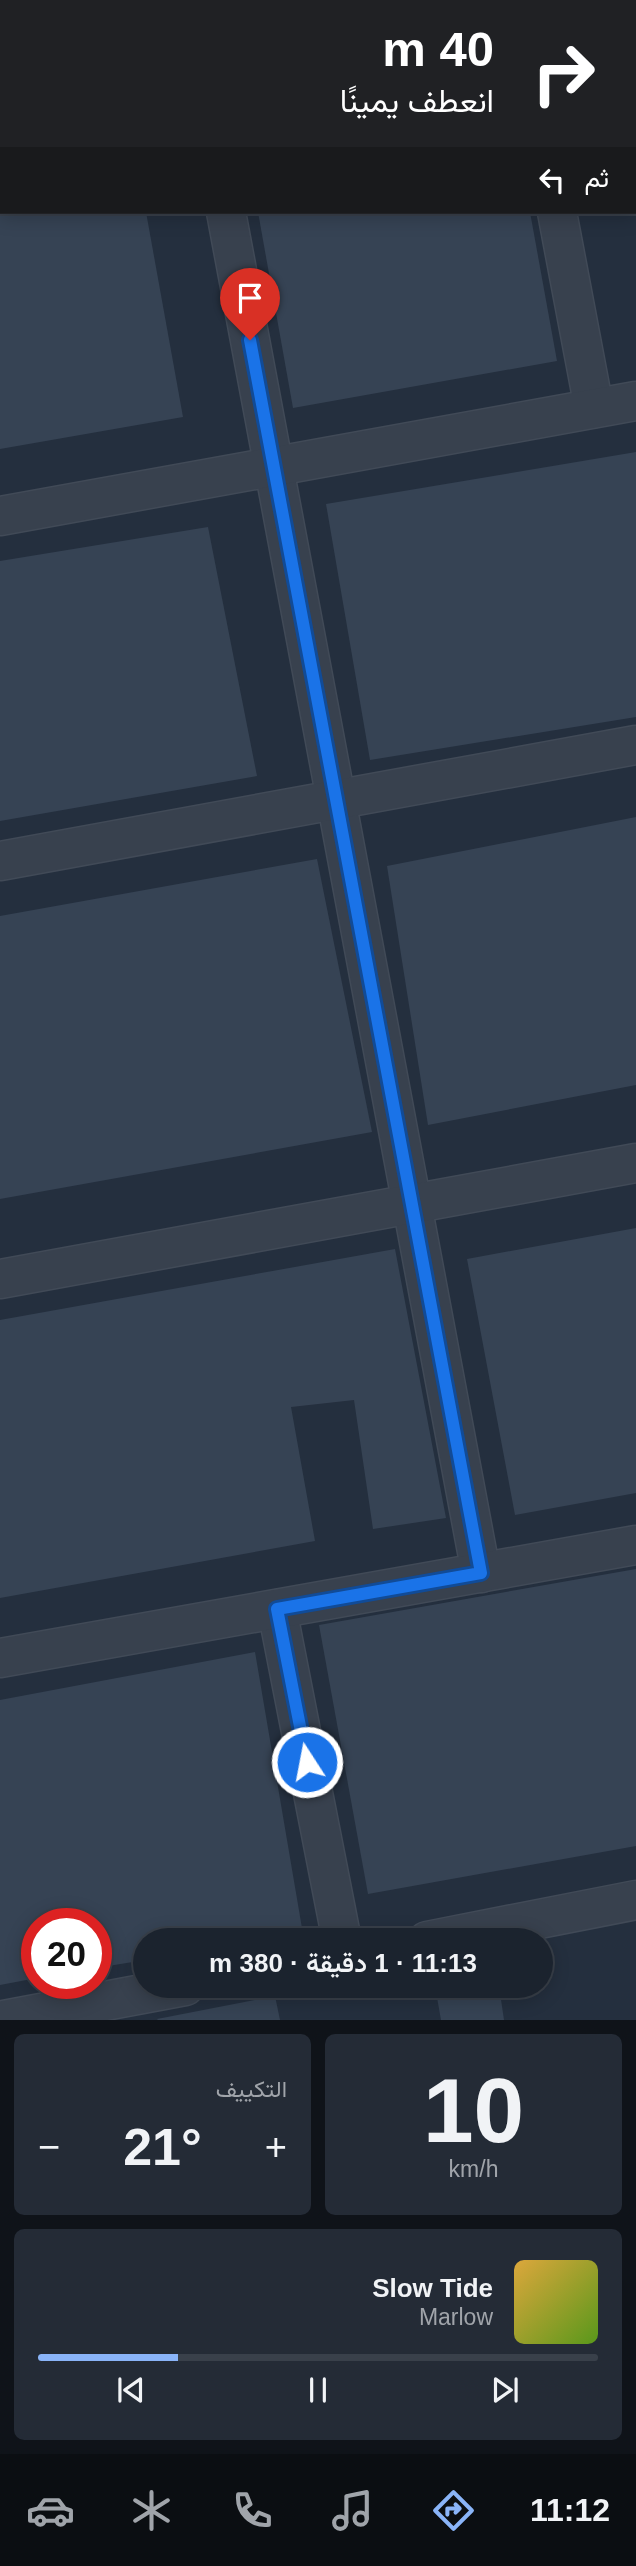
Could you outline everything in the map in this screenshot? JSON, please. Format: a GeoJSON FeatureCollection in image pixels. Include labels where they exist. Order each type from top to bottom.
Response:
{"type":"FeatureCollection","features":[{"type":"Feature","properties":{"kind":"lane"},"geometry":{"type":"LineString","coordinates":[[226,214],[481,1573]]}},
{"type":"Feature","properties":{"kind":"lane"},"geometry":{"type":"LineString","coordinates":[[557,214],[594,408]]}},
{"type":"Feature","properties":{"kind":"lane"},"geometry":{"type":"LineString","coordinates":[[0,516],[636,401]]}},
{"type":"Feature","properties":{"kind":"lane"},"geometry":{"type":"LineString","coordinates":[[0,861],[636,745]]}},
{"type":"Feature","properties":{"kind":"lane"},"geometry":{"type":"LineString","coordinates":[[0,1279],[636,1163]]}},
{"type":"Feature","properties":{"kind":"lane"},"geometry":{"type":"LineString","coordinates":[[0,1658],[636,1545]]}},
{"type":"Feature","properties":{"kind":"lane"},"geometry":{"type":"LineString","coordinates":[[277,1609],[339,1928]]}},
{"type":"Feature","properties":{"kind":"lane"},"geometry":{"type":"LineString","coordinates":[[493,1928],[636,1900]]}},
{"type":"Feature","properties":{"kind":"lane"},"geometry":{"type":"LineString","coordinates":[[4,2020],[133,1996]]}},
{"type":"Feature","properties":{"kind":"building"},"geometry":{"type":"Polygon","coordinates":[[[0,214],[146,214],[183,417],[0,449],[0,214]]]}},
{"type":"Feature","properties":{"kind":"building"},"geometry":{"type":"Polygon","coordinates":[[[258,214],[530,214],[557,361],[293,408],[258,214]]]}},
{"type":"Feature","properties":{"kind":"building"},"geometry":{"type":"Polygon","coordinates":[[[636,452],[636,717],[370,760],[326,504],[636,452]]]}},
{"type":"Feature","properties":{"kind":"building"},"geometry":{"type":"Polygon","coordinates":[[[208,527],[257,776],[0,821],[0,561],[208,527]]]}},
{"type":"Feature","properties":{"kind":"building"},"geometry":{"type":"Polygon","coordinates":[[[636,817],[636,1085],[428,1125],[387,866],[636,817]]]}},
{"type":"Feature","properties":{"kind":"building"},"geometry":{"type":"Polygon","coordinates":[[[317,859],[372,1132],[0,1199],[0,916],[317,859]]]}},
{"type":"Feature","properties":{"kind":"building"},"geometry":{"type":"Polygon","coordinates":[[[636,1228],[636,1493],[515,1515],[467,1259],[636,1228]]]}},
{"type":"Feature","properties":{"kind":"building"},"geometry":{"type":"Polygon","coordinates":[[[395,1249],[446,1518],[373,1529],[354,1400],[291,1407],[315,1541],[0,1598],[0,1320],[395,1249]]]}},
{"type":"Feature","properties":{"kind":"building"},"geometry":{"type":"Polygon","coordinates":[[[636,1569],[636,1846],[368,1894],[319,1625],[636,1569]]]}},
{"type":"Feature","properties":{"kind":"building"},"geometry":{"type":"Polygon","coordinates":[[[255,1652],[302,1928],[133,1928],[133,1962],[112,1965],[112,1908],[21,1908],[21,1981],[0,1985],[0,1700],[255,1652]]]}},
{"type":"Feature","properties":{"kind":"building"},"geometry":{"type":"Polygon","coordinates":[[[275,1998],[280,2020],[158,2020],[275,1998]]]}},
{"type":"Feature","properties":{"kind":"building"},"geometry":{"type":"Polygon","coordinates":[[[437,1998],[501,1998],[504,2020],[441,2020],[437,1998]]]}},
{"type":"Feature","properties":{"kind":"route"},"geometry":{"type":"LineString","coordinates":[[250,340],[481,1573],[277,1609],[307,1762]]}}]}
